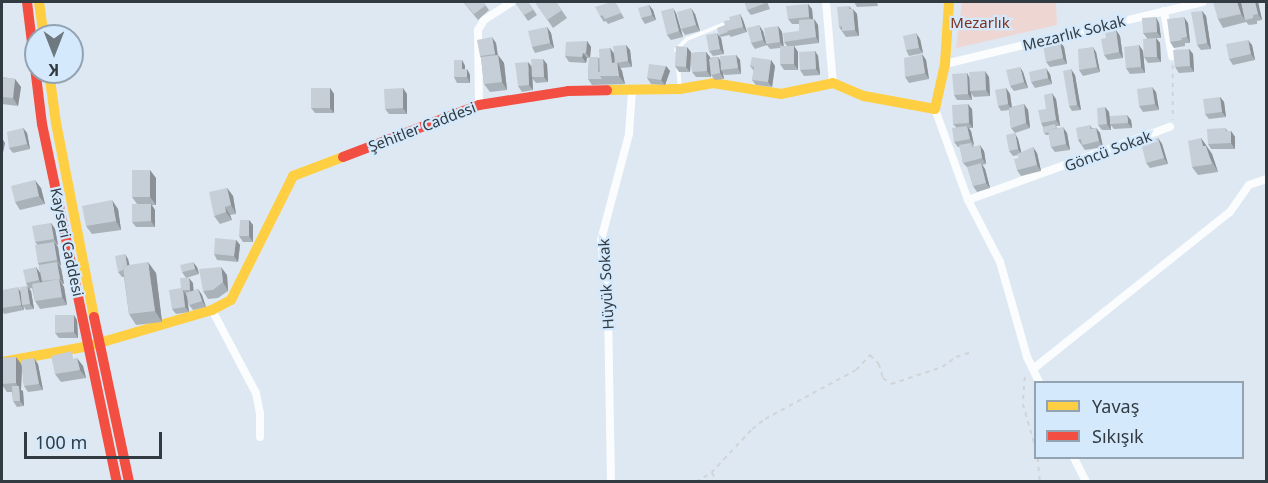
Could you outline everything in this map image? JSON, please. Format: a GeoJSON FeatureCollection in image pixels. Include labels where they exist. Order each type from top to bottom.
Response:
{"type":"FeatureCollection","features":[{"type":"Feature","properties":{"kind":"main road","name":"Kayseri Caddesi"},"geometry":{"type":"LineString","coordinates":[[27,2],[42,124],[129,482]]}},
{"type":"Feature","properties":{"kind":"main road"},"geometry":{"type":"LineString","coordinates":[[39,2],[42,24]]}},
{"type":"Feature","properties":{"kind":"main road"},"geometry":{"type":"LineString","coordinates":[[833,83],[864,96],[935,109],[945,64],[949,2]]}},
{"type":"Feature","properties":{"kind":"main road","name":"Şehitler Caddesi"},"geometry":{"type":"LineString","coordinates":[[2,362],[94,345],[212,310],[231,300],[293,176],[479,105],[568,91],[680,89],[713,83],[781,94],[833,83]]}},
{"type":"Feature","properties":{"kind":"main road","name":"Kayseri Caddesi"},"geometry":{"type":"LineString","coordinates":[[51,84],[117,482]]}},
{"type":"Feature","properties":{"kind":"street"},"geometry":{"type":"LineString","coordinates":[[479,105],[478,30],[484,20],[512,2]]}},
{"type":"Feature","properties":{"kind":"street"},"geometry":{"type":"LineString","coordinates":[[826,2],[833,83]]}},
{"type":"Feature","properties":{"kind":"street","name":"Mezarlık Sokak"},"geometry":{"type":"LineString","coordinates":[[945,64],[1203,2]]}},
{"type":"Feature","properties":{"kind":"street"},"geometry":{"type":"LineString","coordinates":[[1164,11],[1172,56]]}},
{"type":"Feature","properties":{"kind":"street","name":"Hüyük Sokak"},"geometry":{"type":"LineString","coordinates":[[611,482],[608,304],[601,240],[629,134],[632,90]]}},
{"type":"Feature","properties":{"kind":"street"},"geometry":{"type":"LineString","coordinates":[[935,109],[968,200],[1000,261],[1027,357],[1039,381]]}},
{"type":"Feature","properties":{"kind":"street","name":"Göncü Sokak"},"geometry":{"type":"LineString","coordinates":[[968,200],[1170,127]]}},
{"type":"Feature","properties":{"kind":"street"},"geometry":{"type":"LineString","coordinates":[[1033,369],[1230,212],[1249,185],[1266,179]]}},
{"type":"Feature","properties":{"kind":"street"},"geometry":{"type":"LineString","coordinates":[[212,310],[256,393],[260,414],[260,438]]}},
{"type":"Feature","properties":{"kind":"street"},"geometry":{"type":"LineString","coordinates":[[1074,459],[1086,482]]}},
{"type":"Feature","properties":{"kind":"lane"},"geometry":{"type":"LineString","coordinates":[[680,89],[677,47],[687,39],[722,25]]}},
{"type":"Feature","properties":{"kind":"path","name":"Göncü Sokak"},"geometry":{"type":"LineString","coordinates":[[1170,127],[1175,113],[1172,56]]}},
{"type":"Feature","properties":{"kind":"path"},"geometry":{"type":"LineString","coordinates":[[696,482],[711,473],[752,429],[856,370],[870,355],[879,364],[885,381],[891,384],[942,367],[956,357],[971,352]]}},
{"type":"Feature","properties":{"kind":"path"},"geometry":{"type":"LineString","coordinates":[[1027,357],[1023,404],[1034,445]]}},
{"type":"Feature","properties":{"kind":"path"},"geometry":{"type":"LineString","coordinates":[[1038,459],[1040,482]]}},
{"type":"Feature","properties":{"kind":"path"},"geometry":{"type":"LineString","coordinates":[[711,473],[718,482]]}},
{"type":"Feature","properties":{"kind":"green space","name":"Mezarlık"},"geometry":{"type":"Polygon","coordinates":[[[962,2],[1056,2],[1057,25],[956,48],[962,2]]]}},
{"type":"Feature","properties":{"kind":"building"},"geometry":{"type":"Polygon","coordinates":[[[483,2],[486,5],[474,14],[464,3],[483,2]]]}},
{"type":"Feature","properties":{"kind":"building"},"geometry":{"type":"Polygon","coordinates":[[[515,2],[528,2],[533,10],[524,15],[515,2]]]}},
{"type":"Feature","properties":{"kind":"building"},"geometry":{"type":"Polygon","coordinates":[[[535,2],[556,2],[562,10],[547,20],[535,2]]]}},
{"type":"Feature","properties":{"kind":"building"},"geometry":{"type":"Polygon","coordinates":[[[615,2],[621,13],[605,19],[602,15],[600,16],[595,7],[615,2]]]}},
{"type":"Feature","properties":{"kind":"building"},"geometry":{"type":"Polygon","coordinates":[[[745,2],[765,2],[766,3],[747,10],[745,2]]]}},
{"type":"Feature","properties":{"kind":"building"},"geometry":{"type":"Polygon","coordinates":[[[1213,2],[1237,2],[1241,14],[1218,19],[1213,2]]]}},
{"type":"Feature","properties":{"kind":"building"},"geometry":{"type":"Polygon","coordinates":[[[1241,2],[1255,2],[1258,14],[1245,20],[1241,2]]]}},
{"type":"Feature","properties":{"kind":"building"},"geometry":{"type":"Polygon","coordinates":[[[808,4],[809,17],[788,19],[786,6],[808,4]]]}},
{"type":"Feature","properties":{"kind":"building"},"geometry":{"type":"Polygon","coordinates":[[[649,5],[652,15],[641,18],[638,8],[649,5]]]}},
{"type":"Feature","properties":{"kind":"building"},"geometry":{"type":"Polygon","coordinates":[[[849,6],[849,9],[853,9],[855,30],[842,31],[842,26],[839,27],[837,7],[849,6]]]}},
{"type":"Feature","properties":{"kind":"building"},"geometry":{"type":"Polygon","coordinates":[[[673,8],[679,31],[667,35],[661,11],[673,8]]]}},
{"type":"Feature","properties":{"kind":"building"},"geometry":{"type":"Polygon","coordinates":[[[691,8],[696,25],[681,29],[677,12],[691,8]]]}},
{"type":"Feature","properties":{"kind":"building"},"geometry":{"type":"Polygon","coordinates":[[[1202,11],[1207,43],[1197,45],[1191,12],[1202,11]]]}},
{"type":"Feature","properties":{"kind":"building"},"geometry":{"type":"Polygon","coordinates":[[[740,14],[743,27],[727,31],[724,21],[740,14]]]}},
{"type":"Feature","properties":{"kind":"building"},"geometry":{"type":"Polygon","coordinates":[[[1156,17],[1157,32],[1143,33],[1142,18],[1156,17]]]}},
{"type":"Feature","properties":{"kind":"building"},"geometry":{"type":"Polygon","coordinates":[[[1184,17],[1187,37],[1170,42],[1167,19],[1184,17]]]}},
{"type":"Feature","properties":{"kind":"building"},"geometry":{"type":"Polygon","coordinates":[[[814,19],[816,37],[784,42],[783,33],[799,31],[799,20],[814,19]]]}},
{"type":"Feature","properties":{"kind":"building"},"geometry":{"type":"Polygon","coordinates":[[[725,25],[728,32],[719,35],[717,28],[725,25]]]}},
{"type":"Feature","properties":{"kind":"building"},"geometry":{"type":"Polygon","coordinates":[[[759,25],[763,40],[751,43],[747,28],[759,25]]]}},
{"type":"Feature","properties":{"kind":"building"},"geometry":{"type":"Polygon","coordinates":[[[778,26],[780,42],[766,44],[764,28],[778,26]]]}},
{"type":"Feature","properties":{"kind":"building"},"geometry":{"type":"Polygon","coordinates":[[[547,27],[550,43],[532,47],[528,31],[547,27]]]}},
{"type":"Feature","properties":{"kind":"building"},"geometry":{"type":"Polygon","coordinates":[[[1116,30],[1119,52],[1104,55],[1101,39],[1106,38],[1105,32],[1116,30]]]}},
{"type":"Feature","properties":{"kind":"building"},"geometry":{"type":"Polygon","coordinates":[[[717,33],[720,49],[709,51],[706,35],[717,33]]]}},
{"type":"Feature","properties":{"kind":"building"},"geometry":{"type":"Polygon","coordinates":[[[916,33],[919,48],[906,50],[903,36],[916,33]]]}},
{"type":"Feature","properties":{"kind":"building"},"geometry":{"type":"Polygon","coordinates":[[[492,37],[495,54],[480,56],[477,40],[492,37]]]}},
{"type":"Feature","properties":{"kind":"building"},"geometry":{"type":"Polygon","coordinates":[[[1156,38],[1157,57],[1144,57],[1143,39],[1156,38]]]}},
{"type":"Feature","properties":{"kind":"building"},"geometry":{"type":"Polygon","coordinates":[[[1248,40],[1251,54],[1229,59],[1226,44],[1248,40]]]}},
{"type":"Feature","properties":{"kind":"building"},"geometry":{"type":"Polygon","coordinates":[[[587,41],[586,53],[583,53],[582,57],[565,56],[566,42],[587,41]]]}},
{"type":"Feature","properties":{"kind":"building"},"geometry":{"type":"Polygon","coordinates":[[[1060,42],[1063,58],[1046,62],[1043,45],[1060,42]]]}},
{"type":"Feature","properties":{"kind":"building"},"geometry":{"type":"Polygon","coordinates":[[[626,45],[628,61],[615,63],[613,46],[626,45]]]}},
{"type":"Feature","properties":{"kind":"building"},"geometry":{"type":"Polygon","coordinates":[[[1139,45],[1141,67],[1126,68],[1124,47],[1139,45]]]}},
{"type":"Feature","properties":{"kind":"building"},"geometry":{"type":"Polygon","coordinates":[[[676,46],[687,47],[686,67],[675,66],[676,46]]]}},
{"type":"Feature","properties":{"kind":"building"},"geometry":{"type":"Polygon","coordinates":[[[780,46],[794,46],[794,64],[780,64],[780,46]]]}},
{"type":"Feature","properties":{"kind":"building"},"geometry":{"type":"Polygon","coordinates":[[[1093,47],[1097,67],[1079,70],[1078,49],[1093,47]]]}},
{"type":"Feature","properties":{"kind":"building"},"geometry":{"type":"Polygon","coordinates":[[[610,48],[612,63],[617,62],[619,76],[600,76],[599,49],[610,48]]]}},
{"type":"Feature","properties":{"kind":"building"},"geometry":{"type":"Polygon","coordinates":[[[1189,49],[1190,66],[1175,67],[1173,50],[1189,49]]]}},
{"type":"Feature","properties":{"kind":"building"},"geometry":{"type":"Polygon","coordinates":[[[815,51],[816,69],[800,70],[799,52],[815,51]]]}},
{"type":"Feature","properties":{"kind":"building"},"geometry":{"type":"Polygon","coordinates":[[[706,52],[707,71],[692,72],[691,53],[706,52]]]}},
{"type":"Feature","properties":{"kind":"building"},"geometry":{"type":"Polygon","coordinates":[[[922,54],[925,73],[905,77],[904,58],[922,54]]]}},
{"type":"Feature","properties":{"kind":"building"},"geometry":{"type":"Polygon","coordinates":[[[498,55],[502,82],[484,84],[481,57],[498,55]]]}},
{"type":"Feature","properties":{"kind":"building"},"geometry":{"type":"Polygon","coordinates":[[[736,55],[738,68],[721,70],[720,56],[736,55]]]}},
{"type":"Feature","properties":{"kind":"building"},"geometry":{"type":"Polygon","coordinates":[[[589,57],[598,57],[598,72],[602,79],[588,79],[589,57]]]}},
{"type":"Feature","properties":{"kind":"building"},"geometry":{"type":"Polygon","coordinates":[[[718,57],[720,73],[711,75],[709,59],[718,57]]]}},
{"type":"Feature","properties":{"kind":"building"},"geometry":{"type":"Polygon","coordinates":[[[752,57],[771,60],[768,82],[752,80],[754,67],[750,66],[752,57]]]}},
{"type":"Feature","properties":{"kind":"building"},"geometry":{"type":"Polygon","coordinates":[[[531,59],[543,59],[544,77],[532,77],[531,59]]]}},
{"type":"Feature","properties":{"kind":"building"},"geometry":{"type":"Polygon","coordinates":[[[454,60],[462,60],[462,69],[467,69],[467,77],[454,77],[454,60]]]}},
{"type":"Feature","properties":{"kind":"building"},"geometry":{"type":"Polygon","coordinates":[[[528,62],[529,85],[518,86],[515,63],[528,62]]]}},
{"type":"Feature","properties":{"kind":"building"},"geometry":{"type":"Polygon","coordinates":[[[649,64],[666,66],[661,80],[647,78],[649,64]]]}},
{"type":"Feature","properties":{"kind":"building"},"geometry":{"type":"Polygon","coordinates":[[[1020,67],[1024,82],[1010,86],[1006,70],[1020,67]]]}},
{"type":"Feature","properties":{"kind":"building"},"geometry":{"type":"Polygon","coordinates":[[[1046,68],[1048,78],[1031,82],[1029,72],[1046,68]]]}},
{"type":"Feature","properties":{"kind":"building"},"geometry":{"type":"Polygon","coordinates":[[[1071,69],[1077,105],[1069,106],[1063,71],[1071,69]]]}},
{"type":"Feature","properties":{"kind":"building"},"geometry":{"type":"Polygon","coordinates":[[[985,71],[986,90],[970,91],[969,72],[985,71]]]}},
{"type":"Feature","properties":{"kind":"building"},"geometry":{"type":"Polygon","coordinates":[[[967,73],[968,94],[954,95],[952,74],[967,73]]]}},
{"type":"Feature","properties":{"kind":"building"},"geometry":{"type":"Polygon","coordinates":[[[2,77],[15,79],[13,98],[2,97],[2,77]]]}},
{"type":"Feature","properties":{"kind":"building"},"geometry":{"type":"Polygon","coordinates":[[[1152,87],[1155,104],[1139,106],[1137,89],[1152,87]]]}},
{"type":"Feature","properties":{"kind":"building"},"geometry":{"type":"Polygon","coordinates":[[[311,88],[330,88],[330,108],[311,108],[311,88]]]}},
{"type":"Feature","properties":{"kind":"building"},"geometry":{"type":"Polygon","coordinates":[[[403,88],[403,108],[385,109],[384,89],[403,88]]]}},
{"type":"Feature","properties":{"kind":"building"},"geometry":{"type":"Polygon","coordinates":[[[1006,88],[1008,104],[998,106],[995,90],[1006,88]]]}},
{"type":"Feature","properties":{"kind":"building"},"geometry":{"type":"Polygon","coordinates":[[[1052,93],[1056,120],[1041,123],[1038,110],[1046,109],[1044,95],[1052,93]]]}},
{"type":"Feature","properties":{"kind":"building"},"geometry":{"type":"Polygon","coordinates":[[[1220,97],[1222,112],[1205,114],[1203,99],[1220,97]]]}},
{"type":"Feature","properties":{"kind":"building"},"geometry":{"type":"Polygon","coordinates":[[[968,104],[969,123],[953,124],[952,105],[968,104]]]}},
{"type":"Feature","properties":{"kind":"building"},"geometry":{"type":"Polygon","coordinates":[[[1024,104],[1026,123],[1011,128],[1009,108],[1024,104]]]}},
{"type":"Feature","properties":{"kind":"building"},"geometry":{"type":"Polygon","coordinates":[[[1105,107],[1107,124],[1098,125],[1097,108],[1105,107]]]}},
{"type":"Feature","properties":{"kind":"building"},"geometry":{"type":"Polygon","coordinates":[[[1127,115],[1128,123],[1110,124],[1110,116],[1127,115]]]}},
{"type":"Feature","properties":{"kind":"building"},"geometry":{"type":"Polygon","coordinates":[[[1055,124],[1056,128],[1044,133],[1043,127],[1055,124]]]}},
{"type":"Feature","properties":{"kind":"building"},"geometry":{"type":"Polygon","coordinates":[[[1090,125],[1090,129],[1096,128],[1099,141],[1082,145],[1081,139],[1078,140],[1076,128],[1090,125]]]}},
{"type":"Feature","properties":{"kind":"building"},"geometry":{"type":"Polygon","coordinates":[[[967,126],[970,139],[954,142],[952,128],[967,126]]]}},
{"type":"Feature","properties":{"kind":"building"},"geometry":{"type":"Polygon","coordinates":[[[1063,127],[1066,144],[1051,147],[1048,130],[1063,127]]]}},
{"type":"Feature","properties":{"kind":"building"},"geometry":{"type":"Polygon","coordinates":[[[23,128],[27,144],[9,148],[7,132],[23,128]]]}},
{"type":"Feature","properties":{"kind":"building"},"geometry":{"type":"Polygon","coordinates":[[[1225,128],[1226,131],[1231,131],[1231,143],[1208,144],[1207,129],[1225,128]]]}},
{"type":"Feature","properties":{"kind":"building"},"geometry":{"type":"Polygon","coordinates":[[[1015,133],[1018,149],[1009,151],[1006,135],[1015,133]]]}},
{"type":"Feature","properties":{"kind":"building"},"geometry":{"type":"Polygon","coordinates":[[[1158,138],[1164,158],[1146,163],[1141,143],[1158,138]]]}},
{"type":"Feature","properties":{"kind":"building"},"geometry":{"type":"Polygon","coordinates":[[[1201,138],[1212,164],[1192,167],[1188,141],[1201,138]]]}},
{"type":"Feature","properties":{"kind":"building"},"geometry":{"type":"Polygon","coordinates":[[[971,143],[972,147],[980,145],[982,158],[963,163],[959,145],[971,143]]]}},
{"type":"Feature","properties":{"kind":"building"},"geometry":{"type":"Polygon","coordinates":[[[1033,147],[1037,165],[1017,170],[1014,159],[1019,158],[1017,154],[1033,147]]]}},
{"type":"Feature","properties":{"kind":"building"},"geometry":{"type":"Polygon","coordinates":[[[981,163],[986,183],[973,186],[967,167],[981,163]]]}},
{"type":"Feature","properties":{"kind":"building"},"geometry":{"type":"Polygon","coordinates":[[[132,170],[150,170],[150,197],[132,197],[132,170]]]}},
{"type":"Feature","properties":{"kind":"building"},"geometry":{"type":"Polygon","coordinates":[[[35,180],[39,196],[15,202],[11,186],[35,180]]]}},
{"type":"Feature","properties":{"kind":"building"},"geometry":{"type":"Polygon","coordinates":[[[227,188],[231,205],[225,207],[226,212],[214,216],[209,192],[227,188]]]}},
{"type":"Feature","properties":{"kind":"building"},"geometry":{"type":"Polygon","coordinates":[[[112,200],[116,221],[86,226],[82,206],[112,200]]]}},
{"type":"Feature","properties":{"kind":"building"},"geometry":{"type":"Polygon","coordinates":[[[132,204],[151,204],[151,221],[132,222],[132,204]]]}},
{"type":"Feature","properties":{"kind":"building"},"geometry":{"type":"Polygon","coordinates":[[[240,220],[249,220],[249,236],[239,236],[240,220]]]}},
{"type":"Feature","properties":{"kind":"building"},"geometry":{"type":"Polygon","coordinates":[[[51,223],[54,239],[35,242],[32,226],[51,223]]]}},
{"type":"Feature","properties":{"kind":"building"},"geometry":{"type":"Polygon","coordinates":[[[215,238],[236,240],[234,256],[214,254],[215,238]]]}},
{"type":"Feature","properties":{"kind":"building"},"geometry":{"type":"Polygon","coordinates":[[[54,242],[57,260],[38,263],[35,245],[54,242]]]}},
{"type":"Feature","properties":{"kind":"building"},"geometry":{"type":"Polygon","coordinates":[[[125,254],[127,265],[118,272],[115,256],[125,254]]]}},
{"type":"Feature","properties":{"kind":"building"},"geometry":{"type":"Polygon","coordinates":[[[57,262],[60,279],[42,281],[39,265],[57,262]]]}},
{"type":"Feature","properties":{"kind":"building"},"geometry":{"type":"Polygon","coordinates":[[[148,262],[155,311],[129,314],[123,266],[148,262]]]}},
{"type":"Feature","properties":{"kind":"building"},"geometry":{"type":"Polygon","coordinates":[[[193,262],[195,269],[182,272],[180,265],[193,262]]]}},
{"type":"Feature","properties":{"kind":"building"},"geometry":{"type":"Polygon","coordinates":[[[36,267],[39,280],[26,283],[23,270],[36,267]]]}},
{"type":"Feature","properties":{"kind":"building"},"geometry":{"type":"Polygon","coordinates":[[[221,267],[223,282],[213,290],[203,291],[199,269],[221,267]]]}},
{"type":"Feature","properties":{"kind":"building"},"geometry":{"type":"Polygon","coordinates":[[[180,278],[189,278],[190,290],[183,290],[185,307],[172,309],[169,290],[181,288],[180,278]]]}},
{"type":"Feature","properties":{"kind":"building"},"geometry":{"type":"Polygon","coordinates":[[[59,279],[62,297],[35,301],[32,284],[59,279]]]}},
{"type":"Feature","properties":{"kind":"building"},"geometry":{"type":"Polygon","coordinates":[[[27,286],[30,304],[22,305],[20,287],[27,286]]]}},
{"type":"Feature","properties":{"kind":"building"},"geometry":{"type":"Polygon","coordinates":[[[18,287],[21,305],[2,308],[2,290],[18,287]]]}},
{"type":"Feature","properties":{"kind":"building"},"geometry":{"type":"Polygon","coordinates":[[[198,289],[202,301],[189,305],[186,293],[198,289]]]}},
{"type":"Feature","properties":{"kind":"building"},"geometry":{"type":"Polygon","coordinates":[[[55,315],[74,315],[74,332],[55,333],[55,315]]]}},
{"type":"Feature","properties":{"kind":"building"},"geometry":{"type":"Polygon","coordinates":[[[72,351],[73,359],[77,358],[80,370],[55,374],[51,356],[72,351]]]}},
{"type":"Feature","properties":{"kind":"building"},"geometry":{"type":"Polygon","coordinates":[[[16,357],[16,383],[2,384],[2,358],[16,357]]]}},
{"type":"Feature","properties":{"kind":"building"},"geometry":{"type":"Polygon","coordinates":[[[34,358],[39,384],[24,386],[21,360],[34,358]]]}},
{"type":"Feature","properties":{"kind":"building"},"geometry":{"type":"Polygon","coordinates":[[[12,386],[19,386],[20,401],[13,401],[12,386]]]}},
{"type":"Feature","properties":{"kind":"traffic: slow"},"geometry":{"type":"LineString","coordinates":[[39,2],[42,24]]}},
{"type":"Feature","properties":{"kind":"traffic: slow"},"geometry":{"type":"LineString","coordinates":[[607,90],[680,89],[713,83],[781,94],[833,83],[864,96],[935,109],[945,64],[949,2]]}},
{"type":"Feature","properties":{"kind":"traffic: slow"},"geometry":{"type":"LineString","coordinates":[[51,84],[56,123],[94,317]]}},
{"type":"Feature","properties":{"kind":"traffic: slow"},"geometry":{"type":"LineString","coordinates":[[2,362],[89,346],[212,310],[231,300],[293,176],[343,157]]}},
{"type":"Feature","properties":{"kind":"traffic: jam"},"geometry":{"type":"LineString","coordinates":[[27,2],[42,124],[117,482]]}},
{"type":"Feature","properties":{"kind":"traffic: jam"},"geometry":{"type":"LineString","coordinates":[[343,157],[479,105],[568,91],[607,90]]}},
{"type":"Feature","properties":{"kind":"traffic: jam"},"geometry":{"type":"LineString","coordinates":[[94,317],[129,482]]}}]}
